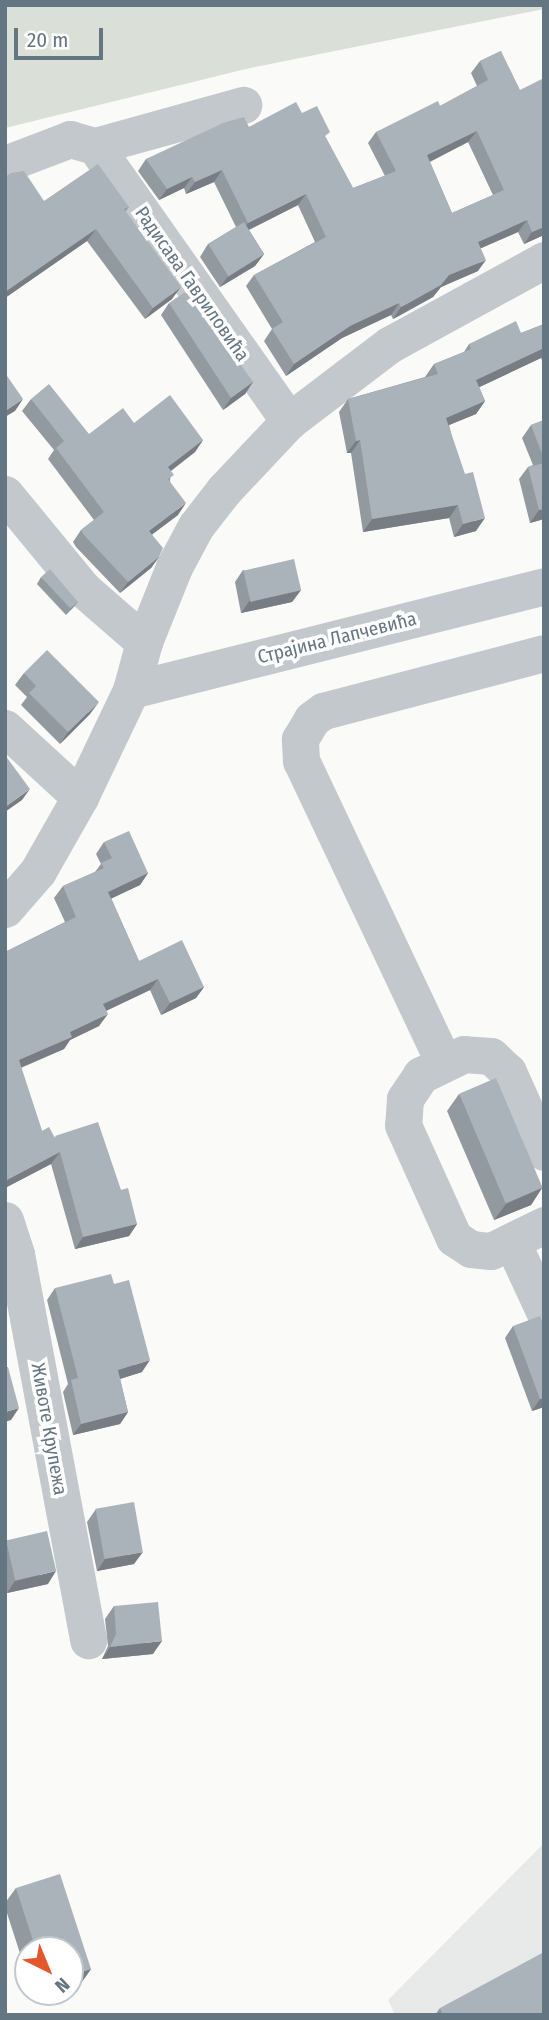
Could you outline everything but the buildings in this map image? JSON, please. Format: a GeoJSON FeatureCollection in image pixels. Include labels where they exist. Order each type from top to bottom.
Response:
{"type":"FeatureCollection","features":[{"type":"Feature","properties":{"kind":"street"},"geometry":{"type":"LineString","coordinates":[[5,164],[70,139],[95,146],[243,105]]}},
{"type":"Feature","properties":{"kind":"street","name":"Радисава Гавриловића"},"geometry":{"type":"LineString","coordinates":[[95,146],[289,421]]}},
{"type":"Feature","properties":{"kind":"street"},"geometry":{"type":"LineString","coordinates":[[5,909],[38,871],[76,805],[131,690],[144,642],[196,526],[289,421],[389,345],[544,260]]}},
{"type":"Feature","properties":{"kind":"street"},"geometry":{"type":"LineString","coordinates":[[5,494],[83,589],[144,642]]}},
{"type":"Feature","properties":{"kind":"street","name":"Страјина Лапчевића"},"geometry":{"type":"LineString","coordinates":[[131,690],[544,586]]}},
{"type":"Feature","properties":{"kind":"street"},"geometry":{"type":"LineString","coordinates":[[444,1063],[301,761],[300,739],[312,719],[323,712],[544,653]]}},
{"type":"Feature","properties":{"kind":"street"},"geometry":{"type":"LineString","coordinates":[[5,728],[76,805]]}},
{"type":"Feature","properties":{"kind":"street"},"geometry":{"type":"LineString","coordinates":[[5,754],[76,805]]}},
{"type":"Feature","properties":{"kind":"street"},"geometry":{"type":"LineString","coordinates":[[541,1136],[508,1073],[491,1056],[464,1054],[421,1075],[410,1088],[402,1111],[403,1125],[454,1238],[481,1251],[512,1242],[544,1224]]}},
{"type":"Feature","properties":{"kind":"street","name":"Животе Крупежа"},"geometry":{"type":"LineString","coordinates":[[5,1220],[16,1254],[88,1640]]}},
{"type":"Feature","properties":{"kind":"street"},"geometry":{"type":"LineString","coordinates":[[512,1242],[544,1311]]}},
{"type":"Feature","properties":{"kind":"shaded area"},"geometry":{"type":"Polygon","coordinates":[[[5,5],[544,5],[544,9],[250,68],[5,128],[5,5]]]}},
{"type":"Feature","properties":{"kind":"shaded area"},"geometry":{"type":"Polygon","coordinates":[[[544,1843],[544,2015],[395,2015],[388,2000],[544,1843]]]}}]}
